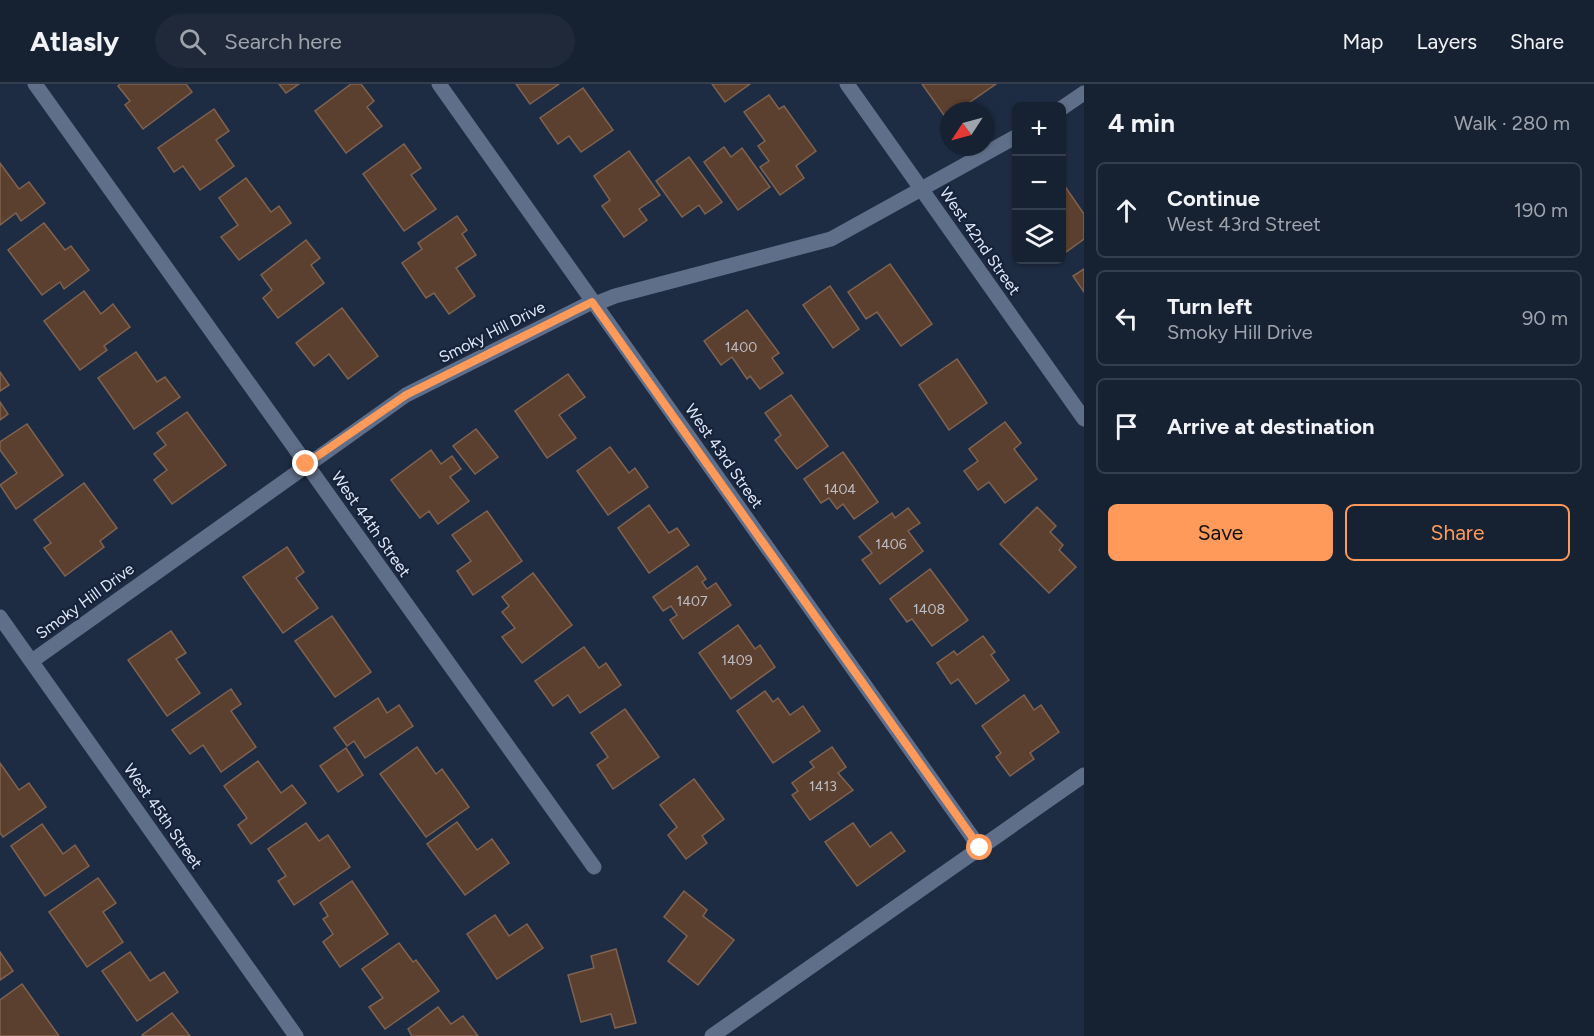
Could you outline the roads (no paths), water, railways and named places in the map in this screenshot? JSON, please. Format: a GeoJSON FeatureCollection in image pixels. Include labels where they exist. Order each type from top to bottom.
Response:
{"type":"FeatureCollection","features":[{"type":"Feature","properties":{"kind":"street","name":"West 44th Street"},"geometry":{"type":"LineString","coordinates":[[35,84],[594,867]]}},
{"type":"Feature","properties":{"kind":"street","name":"West 43rd Street"},"geometry":{"type":"LineString","coordinates":[[440,84],[980,848]]}},
{"type":"Feature","properties":{"kind":"street","name":"West 42nd Street"},"geometry":{"type":"LineString","coordinates":[[847,84],[1084,419]]}},
{"type":"Feature","properties":{"kind":"street"},"geometry":{"type":"LineString","coordinates":[[1066,105],[1084,93]]}},
{"type":"Feature","properties":{"kind":"street","name":"Smoky Hill Drive"},"geometry":{"type":"LineString","coordinates":[[32,662],[306,464],[406,395],[592,302],[595,304],[615,296],[831,239],[1012,139]]}},
{"type":"Feature","properties":{"kind":"street","name":"West 45th Street"},"geometry":{"type":"LineString","coordinates":[[0,617],[296,1036]]}},
{"type":"Feature","properties":{"kind":"street"},"geometry":{"type":"LineString","coordinates":[[712,1036],[1084,775]]}}]}
